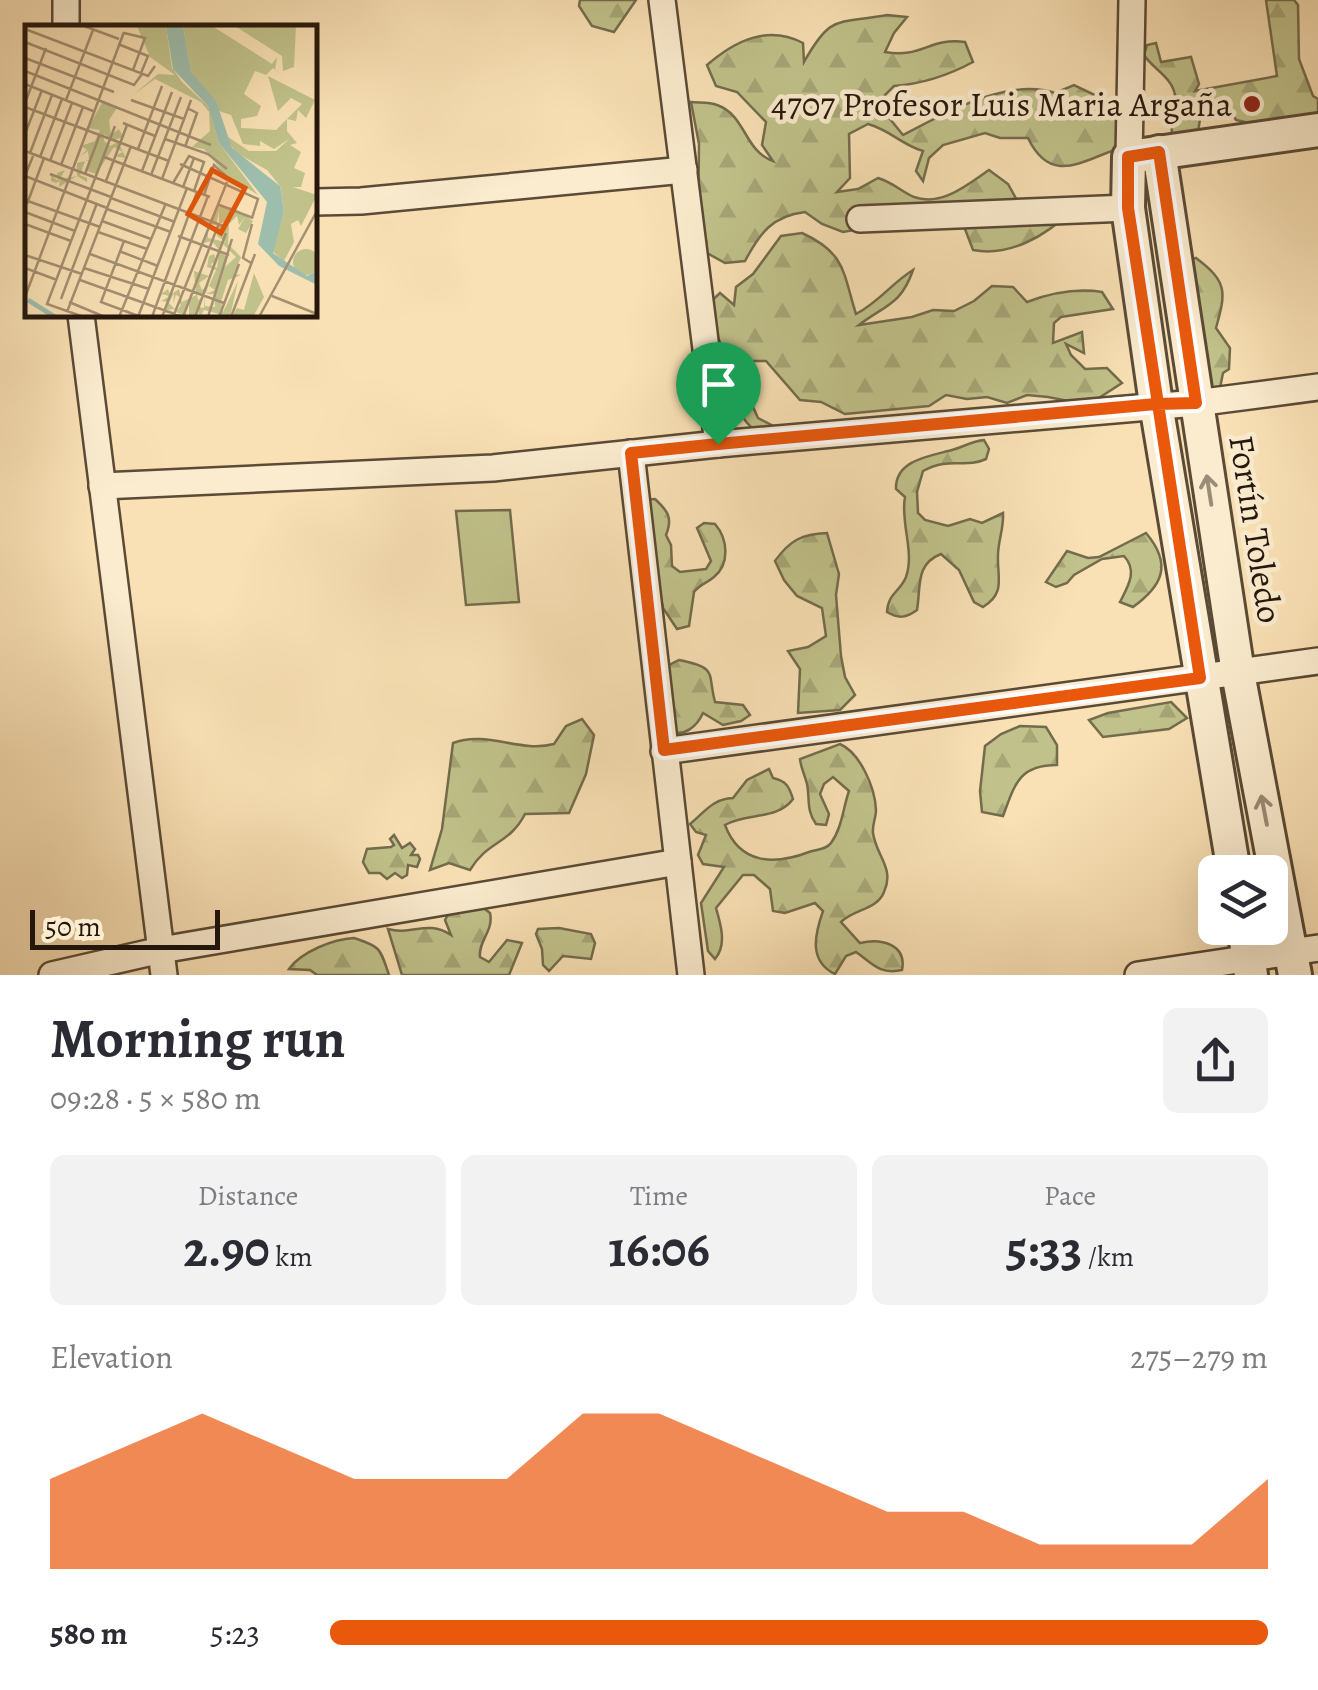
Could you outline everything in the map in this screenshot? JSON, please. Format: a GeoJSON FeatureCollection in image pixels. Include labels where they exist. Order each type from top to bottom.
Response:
{"type":"FeatureCollection","features":[{"type":"Feature","properties":{"kind":"street"},"geometry":{"type":"LineString","coordinates":[[662,0],[718,444]]}},
{"type":"Feature","properties":{"kind":"street"},"geometry":{"type":"LineString","coordinates":[[1132,0],[1144,155],[1128,208],[1156,404],[1231,855]]}},
{"type":"Feature","properties":{"kind":"street"},"geometry":{"type":"LineString","coordinates":[[1144,155],[1318,130]]}},
{"type":"Feature","properties":{"kind":"street","name":"Fortín Toledo"},"geometry":{"type":"LineString","coordinates":[[1144,155],[1196,403],[1238,673],[1301,959]]}},
{"type":"Feature","properties":{"kind":"street"},"geometry":{"type":"LineString","coordinates":[[318,202],[361,202],[684,170]]}},
{"type":"Feature","properties":{"kind":"street"},"geometry":{"type":"LineString","coordinates":[[860,219],[1128,208]]}},
{"type":"Feature","properties":{"kind":"street"},"geometry":{"type":"LineString","coordinates":[[80,318],[162,962]]}},
{"type":"Feature","properties":{"kind":"street"},"geometry":{"type":"LineString","coordinates":[[102,486],[493,468],[718,444],[1196,403],[1318,388]]}},
{"type":"Feature","properties":{"kind":"street"},"geometry":{"type":"LineString","coordinates":[[631,453],[690,975]]}},
{"type":"Feature","properties":{"kind":"street"},"geometry":{"type":"LineString","coordinates":[[664,750],[1318,661]]}},
{"type":"Feature","properties":{"kind":"street"},"geometry":{"type":"LineString","coordinates":[[52,975],[162,962],[678,862]]}},
{"type":"Feature","properties":{"kind":"street"},"geometry":{"type":"LineString","coordinates":[[1138,975],[1248,954],[1301,959]]}},
{"type":"Feature","properties":{"kind":"green space"},"geometry":{"type":"Polygon","coordinates":[[[580,0],[636,0],[614,32],[592,26],[579,6],[580,0]]]}},
{"type":"Feature","properties":{"kind":"green space"},"geometry":{"type":"Polygon","coordinates":[[[1266,0],[1294,0],[1298,5],[1299,59],[1313,96],[1318,99],[1318,139],[1236,120],[1230,110],[1217,108],[1195,112],[1200,119],[1198,132],[1173,136],[1175,95],[1170,83],[1144,55],[1147,45],[1156,43],[1161,62],[1191,57],[1199,84],[1195,91],[1277,76],[1266,0]]]}},
{"type":"Feature","properties":{"kind":"green space"},"geometry":{"type":"Polygon","coordinates":[[[887,15],[907,17],[885,52],[908,53],[943,42],[965,42],[973,62],[935,78],[894,86],[877,103],[903,135],[997,93],[1036,89],[1055,93],[1074,85],[1120,107],[1132,145],[1061,166],[1038,154],[1028,138],[1000,138],[985,133],[943,145],[929,158],[923,181],[916,171],[923,151],[868,124],[849,134],[850,178],[837,192],[858,189],[878,178],[914,197],[935,199],[989,170],[1008,184],[1018,202],[1036,205],[1056,198],[1071,211],[1038,236],[1000,250],[973,250],[965,229],[950,213],[843,232],[805,212],[775,222],[745,261],[725,263],[707,253],[698,234],[699,144],[691,102],[714,104],[727,110],[756,149],[773,161],[762,145],[766,122],[737,92],[716,86],[707,65],[729,48],[765,35],[803,43],[804,62],[821,36],[836,24],[887,15]]]}},
{"type":"Feature","properties":{"kind":"green space"},"geometry":{"type":"Polygon","coordinates":[[[802,233],[827,248],[841,266],[856,314],[913,270],[897,298],[859,325],[933,310],[954,311],[992,286],[1013,287],[1027,302],[1064,292],[1102,292],[1113,309],[1061,317],[1054,323],[1053,343],[1082,332],[1084,353],[1066,344],[1071,355],[1085,369],[1107,368],[1122,383],[1088,405],[1027,395],[1007,403],[987,397],[946,395],[929,406],[845,414],[821,402],[800,400],[766,361],[747,361],[742,382],[758,418],[789,434],[760,433],[739,410],[721,345],[705,307],[720,293],[734,305],[736,287],[753,274],[781,236],[802,233]]]}},
{"type":"Feature","properties":{"kind":"green space"},"geometry":{"type":"Polygon","coordinates":[[[1196,258],[1214,274],[1222,288],[1216,328],[1230,348],[1229,369],[1223,373],[1220,388],[1211,393],[1184,262],[1196,258]]]}},
{"type":"Feature","properties":{"kind":"green space"},"geometry":{"type":"Polygon","coordinates":[[[984,440],[989,449],[986,459],[941,464],[923,471],[917,492],[918,513],[925,520],[948,526],[970,519],[982,523],[1003,513],[995,596],[983,607],[974,602],[959,570],[941,554],[923,570],[917,610],[902,617],[887,612],[908,567],[905,497],[896,489],[897,479],[907,465],[924,457],[984,440]]]}},
{"type":"Feature","properties":{"kind":"green space"},"geometry":{"type":"Polygon","coordinates":[[[655,499],[668,515],[666,535],[671,545],[672,566],[680,572],[706,569],[711,561],[697,528],[704,523],[715,524],[725,544],[719,572],[694,592],[689,626],[677,629],[663,608],[640,500],[655,499]]]}},
{"type":"Feature","properties":{"kind":"green space"},"geometry":{"type":"Polygon","coordinates":[[[510,510],[519,602],[466,605],[456,511],[510,510]]]}},
{"type":"Feature","properties":{"kind":"green space"},"geometry":{"type":"Polygon","coordinates":[[[827,533],[839,574],[836,595],[841,656],[845,677],[855,695],[840,710],[798,713],[800,669],[788,651],[808,647],[826,636],[822,608],[797,596],[775,561],[797,540],[827,533]]]}},
{"type":"Feature","properties":{"kind":"green space"},"geometry":{"type":"Polygon","coordinates":[[[1146,533],[1159,555],[1160,574],[1151,591],[1133,607],[1120,602],[1131,573],[1124,556],[1102,559],[1056,587],[1046,582],[1067,551],[1088,558],[1099,557],[1146,533]]]}},
{"type":"Feature","properties":{"kind":"green space"},"geometry":{"type":"Polygon","coordinates":[[[679,660],[706,669],[715,702],[743,705],[750,715],[723,725],[703,713],[690,729],[681,733],[671,731],[657,671],[679,660]]]}},
{"type":"Feature","properties":{"kind":"green space"},"geometry":{"type":"Polygon","coordinates":[[[1171,702],[1187,718],[1169,729],[1103,737],[1089,720],[1108,713],[1171,702]]]}},
{"type":"Feature","properties":{"kind":"green space"},"geometry":{"type":"Polygon","coordinates":[[[582,719],[594,735],[586,774],[569,813],[525,814],[512,832],[484,853],[470,870],[449,863],[430,870],[442,829],[453,743],[478,739],[528,746],[554,744],[566,726],[582,719]]]}},
{"type":"Feature","properties":{"kind":"green space"},"geometry":{"type":"Polygon","coordinates":[[[1020,726],[1046,727],[1057,745],[1057,765],[1026,773],[1015,786],[1003,816],[982,812],[985,746],[1020,726]]]}},
{"type":"Feature","properties":{"kind":"green space"},"geometry":{"type":"Polygon","coordinates":[[[840,744],[854,755],[869,781],[876,810],[873,833],[887,876],[881,898],[841,922],[860,943],[876,941],[891,945],[901,954],[902,970],[882,969],[856,952],[846,956],[835,974],[826,969],[816,946],[823,911],[815,903],[785,913],[773,911],[770,889],[754,875],[743,875],[716,908],[722,941],[715,959],[708,951],[701,903],[724,867],[703,864],[698,855],[706,835],[696,832],[690,824],[714,804],[733,798],[747,780],[769,769],[773,778],[786,785],[793,799],[779,811],[725,825],[732,838],[749,855],[771,860],[827,847],[838,831],[849,791],[833,777],[824,784],[820,794],[829,814],[826,825],[816,824],[800,759],[840,744]]]}},
{"type":"Feature","properties":{"kind":"green space"},"geometry":{"type":"Polygon","coordinates":[[[394,835],[402,848],[410,843],[415,849],[411,855],[420,859],[417,867],[408,865],[407,875],[402,878],[395,873],[387,879],[380,873],[369,873],[363,862],[367,849],[391,847],[394,835]]]}},
{"type":"Feature","properties":{"kind":"green space"},"geometry":{"type":"Polygon","coordinates":[[[481,906],[491,919],[480,957],[489,962],[507,940],[522,943],[509,975],[402,975],[388,929],[434,928],[451,935],[445,920],[451,909],[481,906]]]}},
{"type":"Feature","properties":{"kind":"green space"},"geometry":{"type":"Polygon","coordinates":[[[538,929],[591,934],[595,943],[591,959],[563,956],[549,971],[543,965],[536,934],[538,929]]]}},
{"type":"Feature","properties":{"kind":"green space"},"geometry":{"type":"Polygon","coordinates":[[[354,938],[379,950],[389,975],[317,975],[310,970],[289,969],[318,948],[354,938]]]}},
{"type":"Feature","properties":{"kind":"place","name":"4707 Profesor Luis Maria Argaña"},"geometry":{"type":"Point","coordinates":[1252,104]}},
{"type":"Feature","properties":{"kind":"route"},"geometry":{"type":"LineString","coordinates":[[718,444],[631,453],[664,750],[1200,678],[1156,404],[1128,208],[1128,157],[1159,152],[1196,403],[1156,404],[718,444]]}}]}
